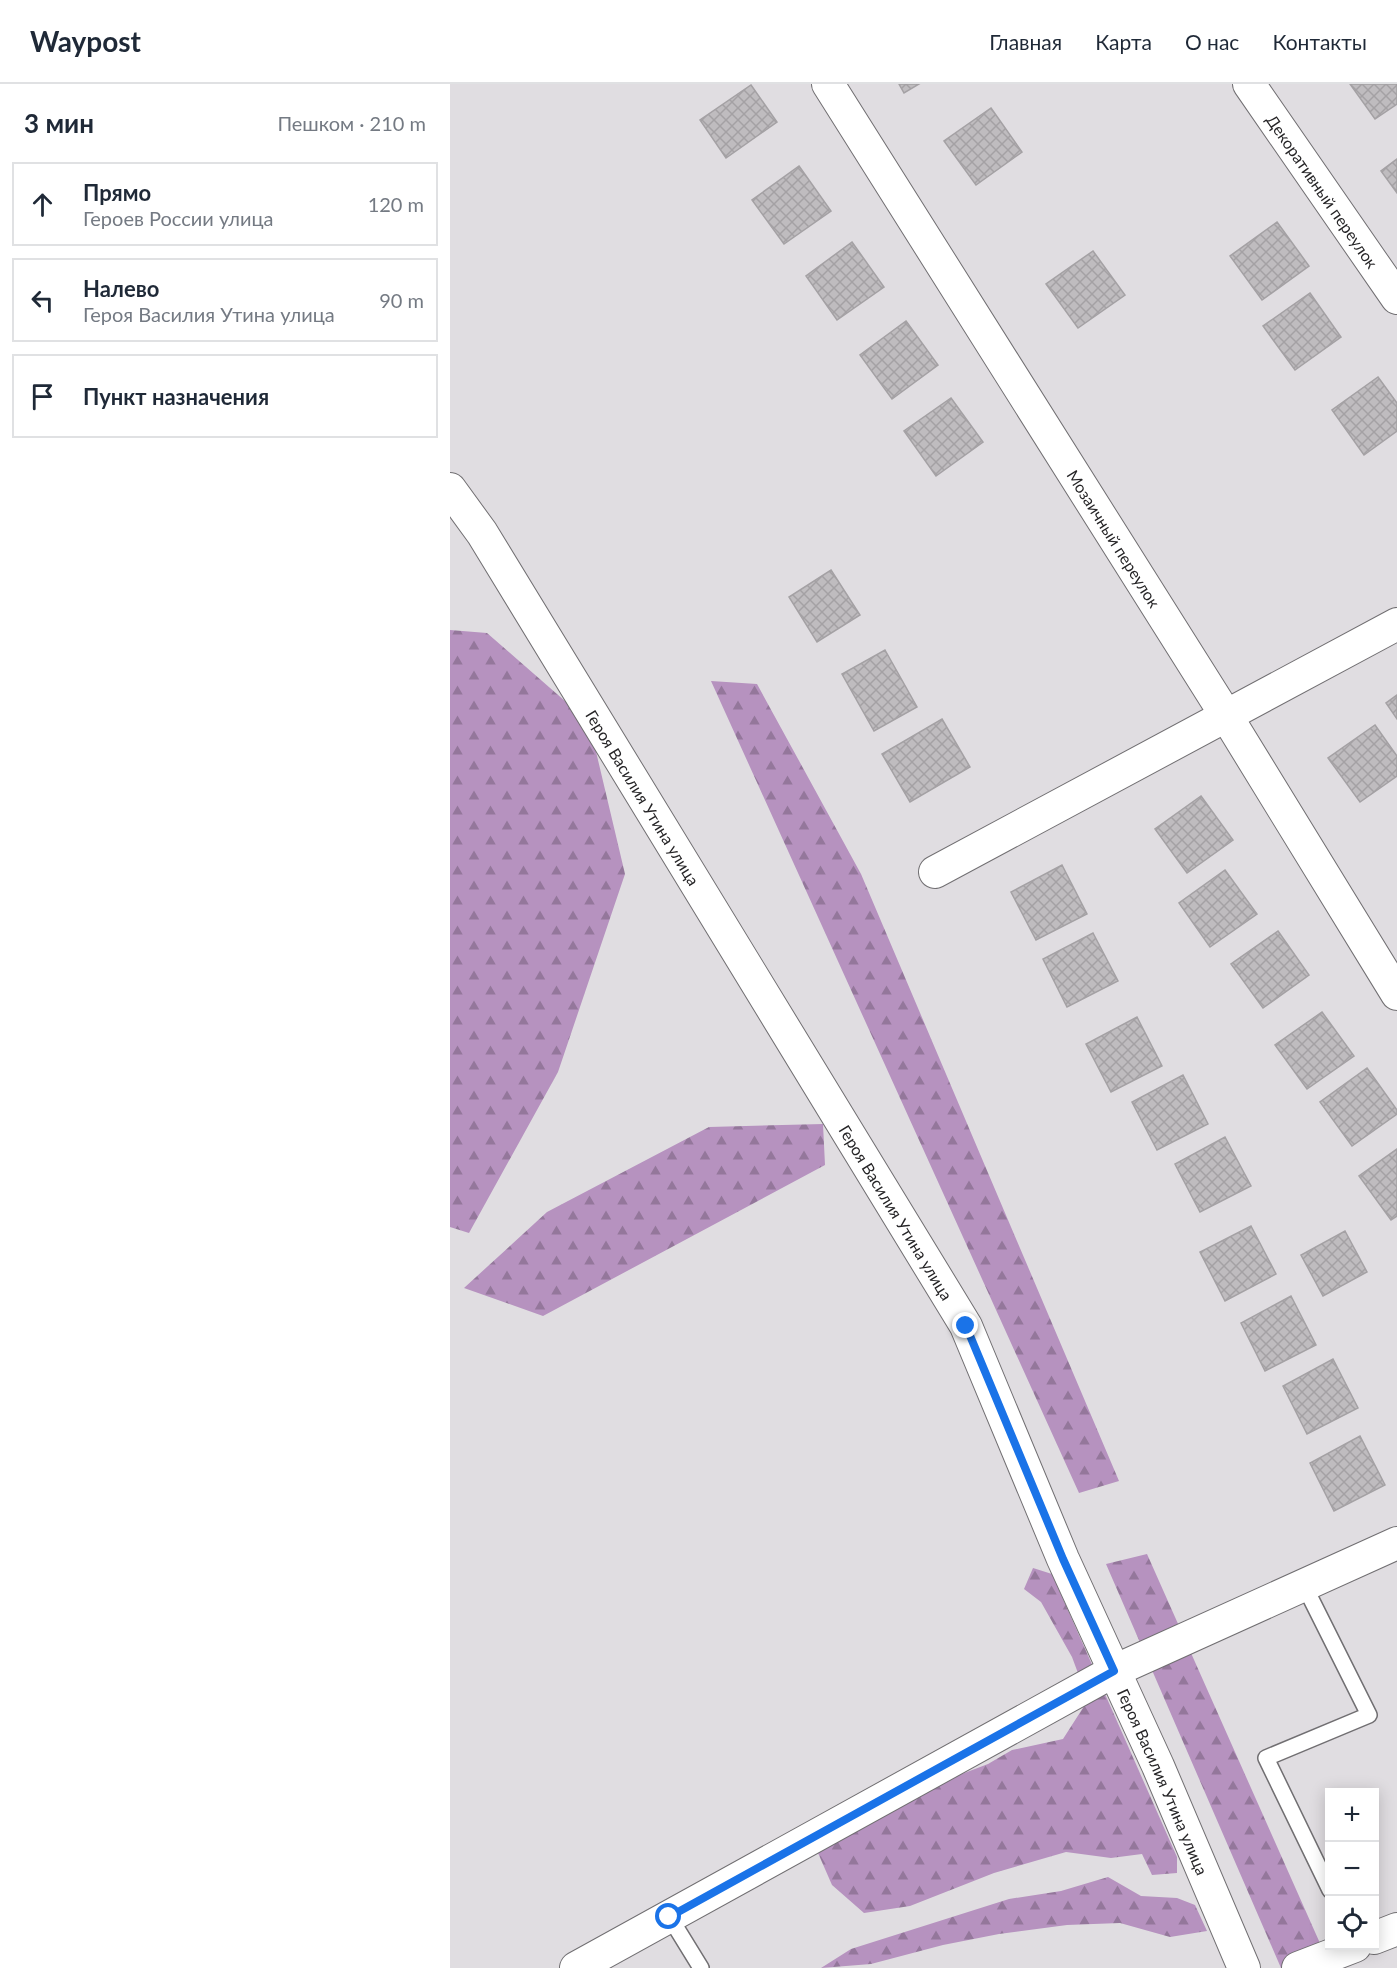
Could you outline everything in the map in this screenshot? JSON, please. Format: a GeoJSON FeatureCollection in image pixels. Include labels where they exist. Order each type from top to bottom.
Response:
{"type":"FeatureCollection","features":[{"type":"Feature","properties":{"kind":"street","name":"Мозаичный переулок"},"geometry":{"type":"LineString","coordinates":[[828,84],[1227,717],[1397,994]]}},
{"type":"Feature","properties":{"kind":"street","name":"Декоративный переулок"},"geometry":{"type":"LineString","coordinates":[[1249,84],[1397,298]]}},
{"type":"Feature","properties":{"kind":"street","name":"Героя Василия Утина улица"},"geometry":{"type":"LineString","coordinates":[[450,489],[482,533],[966,1326],[1063,1559],[1158,1766],[1244,1968]]}},
{"type":"Feature","properties":{"kind":"street"},"geometry":{"type":"LineString","coordinates":[[935,873],[1397,624]]}},
{"type":"Feature","properties":{"kind":"street"},"geometry":{"type":"LineString","coordinates":[[576,1968],[1114,1671],[1397,1543]]}},
{"type":"Feature","properties":{"kind":"street"},"geometry":{"type":"LineString","coordinates":[[1379,1936],[1397,1929]]}},
{"type":"Feature","properties":{"kind":"street"},"geometry":{"type":"LineString","coordinates":[[1298,1968],[1345,1950]]}},
{"type":"Feature","properties":{"kind":"lane"},"geometry":{"type":"LineString","coordinates":[[1304,1585],[1369,1714],[1266,1758],[1325,1882]]}},
{"type":"Feature","properties":{"kind":"lane"},"geometry":{"type":"LineString","coordinates":[[669,1917],[701,1968]]}},
{"type":"Feature","properties":{"kind":"green space"},"geometry":{"type":"Polygon","coordinates":[[[450,630],[487,633],[589,722],[625,874],[558,1072],[469,1233],[450,1227],[450,630]]]}},
{"type":"Feature","properties":{"kind":"green space"},"geometry":{"type":"Polygon","coordinates":[[[711,681],[757,684],[861,874],[1119,1481],[1079,1493],[711,681]]]}},
{"type":"Feature","properties":{"kind":"green space"},"geometry":{"type":"Polygon","coordinates":[[[823,1124],[825,1165],[543,1316],[464,1288],[547,1212],[709,1127],[823,1124]]]}},
{"type":"Feature","properties":{"kind":"green space"},"geometry":{"type":"Polygon","coordinates":[[[1147,1554],[1331,1968],[1281,1968],[1106,1564],[1147,1554]]]}},
{"type":"Feature","properties":{"kind":"green space"},"geometry":{"type":"Polygon","coordinates":[[[1033,1568],[1052,1574],[1177,1857],[1177,1873],[1152,1875],[1142,1854],[1111,1858],[1066,1852],[994,1873],[910,1906],[864,1913],[832,1885],[818,1853],[875,1807],[988,1764],[1012,1750],[1063,1739],[1088,1700],[1072,1657],[1041,1602],[1024,1589],[1033,1568]]]}},
{"type":"Feature","properties":{"kind":"green space"},"geometry":{"type":"Polygon","coordinates":[[[1108,1877],[1141,1896],[1177,1898],[1195,1905],[1207,1931],[1170,1937],[1120,1923],[1067,1925],[999,1934],[943,1945],[871,1964],[821,1968],[851,1949],[1009,1899],[1061,1891],[1108,1877]]]}},
{"type":"Feature","properties":{"kind":"building"},"geometry":{"type":"Polygon","coordinates":[[[899,84],[919,84],[904,93],[899,84]]]}},
{"type":"Feature","properties":{"kind":"building"},"geometry":{"type":"Polygon","coordinates":[[[1350,84],[1397,84],[1397,104],[1375,119],[1350,84]]]}},
{"type":"Feature","properties":{"kind":"building"},"geometry":{"type":"Polygon","coordinates":[[[751,85],[777,122],[726,158],[700,120],[751,85]]]}},
{"type":"Feature","properties":{"kind":"building"},"geometry":{"type":"Polygon","coordinates":[[[991,108],[1022,152],[976,185],[944,141],[991,108]]]}},
{"type":"Feature","properties":{"kind":"building"},"geometry":{"type":"Polygon","coordinates":[[[1397,159],[1397,193],[1381,171],[1397,159]]]}},
{"type":"Feature","properties":{"kind":"building"},"geometry":{"type":"Polygon","coordinates":[[[799,166],[831,211],[784,244],[752,200],[799,166]]]}},
{"type":"Feature","properties":{"kind":"building"},"geometry":{"type":"Polygon","coordinates":[[[1277,222],[1309,266],[1262,300],[1230,256],[1277,222]]]}},
{"type":"Feature","properties":{"kind":"building"},"geometry":{"type":"Polygon","coordinates":[[[852,242],[884,287],[837,320],[806,276],[852,242]]]}},
{"type":"Feature","properties":{"kind":"building"},"geometry":{"type":"Polygon","coordinates":[[[1093,251],[1125,295],[1078,328],[1046,284],[1093,251]]]}},
{"type":"Feature","properties":{"kind":"building"},"geometry":{"type":"Polygon","coordinates":[[[1310,293],[1341,337],[1295,370],[1263,326],[1310,293]]]}},
{"type":"Feature","properties":{"kind":"building"},"geometry":{"type":"Polygon","coordinates":[[[906,321],[938,365],[892,399],[860,355],[906,321]]]}},
{"type":"Feature","properties":{"kind":"building"},"geometry":{"type":"Polygon","coordinates":[[[1378,377],[1397,403],[1397,431],[1364,455],[1332,410],[1378,377]]]}},
{"type":"Feature","properties":{"kind":"building"},"geometry":{"type":"Polygon","coordinates":[[[951,398],[983,442],[936,476],[904,431],[951,398]]]}},
{"type":"Feature","properties":{"kind":"building"},"geometry":{"type":"Polygon","coordinates":[[[831,570],[860,615],[817,642],[789,597],[831,570]]]}},
{"type":"Feature","properties":{"kind":"building"},"geometry":{"type":"Polygon","coordinates":[[[885,650],[917,707],[874,731],[842,674],[885,650]]]}},
{"type":"Feature","properties":{"kind":"building"},"geometry":{"type":"Polygon","coordinates":[[[1397,695],[1397,719],[1386,703],[1397,695]]]}},
{"type":"Feature","properties":{"kind":"building"},"geometry":{"type":"Polygon","coordinates":[[[942,719],[970,767],[910,802],[882,754],[942,719]]]}},
{"type":"Feature","properties":{"kind":"building"},"geometry":{"type":"Polygon","coordinates":[[[1375,725],[1397,756],[1397,776],[1360,802],[1328,758],[1375,725]]]}},
{"type":"Feature","properties":{"kind":"building"},"geometry":{"type":"Polygon","coordinates":[[[1201,796],[1233,840],[1187,873],[1155,829],[1201,796]]]}},
{"type":"Feature","properties":{"kind":"building"},"geometry":{"type":"Polygon","coordinates":[[[1062,865],[1087,914],[1036,940],[1011,892],[1062,865]]]}},
{"type":"Feature","properties":{"kind":"building"},"geometry":{"type":"Polygon","coordinates":[[[1225,870],[1257,914],[1210,947],[1179,903],[1225,870]]]}},
{"type":"Feature","properties":{"kind":"building"},"geometry":{"type":"Polygon","coordinates":[[[1278,931],[1309,975],[1263,1008],[1231,964],[1278,931]]]}},
{"type":"Feature","properties":{"kind":"building"},"geometry":{"type":"Polygon","coordinates":[[[1093,933],[1118,981],[1067,1007],[1043,959],[1093,933]]]}},
{"type":"Feature","properties":{"kind":"building"},"geometry":{"type":"Polygon","coordinates":[[[1322,1012],[1354,1056],[1307,1089],[1275,1045],[1322,1012]]]}},
{"type":"Feature","properties":{"kind":"building"},"geometry":{"type":"Polygon","coordinates":[[[1137,1017],[1162,1066],[1111,1092],[1086,1044],[1137,1017]]]}},
{"type":"Feature","properties":{"kind":"building"},"geometry":{"type":"Polygon","coordinates":[[[1367,1068],[1397,1110],[1397,1114],[1352,1146],[1320,1102],[1367,1068]]]}},
{"type":"Feature","properties":{"kind":"building"},"geometry":{"type":"Polygon","coordinates":[[[1183,1075],[1208,1124],[1157,1150],[1132,1102],[1183,1075]]]}},
{"type":"Feature","properties":{"kind":"building"},"geometry":{"type":"Polygon","coordinates":[[[1225,1137],[1251,1186],[1200,1212],[1175,1164],[1225,1137]]]}},
{"type":"Feature","properties":{"kind":"building"},"geometry":{"type":"Polygon","coordinates":[[[1397,1149],[1397,1216],[1391,1220],[1359,1176],[1397,1149]]]}},
{"type":"Feature","properties":{"kind":"building"},"geometry":{"type":"Polygon","coordinates":[[[1251,1226],[1276,1274],[1225,1301],[1200,1252],[1251,1226]]]}},
{"type":"Feature","properties":{"kind":"building"},"geometry":{"type":"Polygon","coordinates":[[[1345,1231],[1367,1272],[1323,1296],[1301,1255],[1345,1231]]]}},
{"type":"Feature","properties":{"kind":"building"},"geometry":{"type":"Polygon","coordinates":[[[1291,1296],[1316,1345],[1265,1371],[1241,1323],[1291,1296]]]}},
{"type":"Feature","properties":{"kind":"building"},"geometry":{"type":"Polygon","coordinates":[[[1333,1359],[1358,1408],[1307,1434],[1283,1386],[1333,1359]]]}},
{"type":"Feature","properties":{"kind":"building"},"geometry":{"type":"Polygon","coordinates":[[[1360,1436],[1385,1485],[1334,1511],[1310,1463],[1360,1436]]]}},
{"type":"Feature","properties":{"kind":"route"},"geometry":{"type":"LineString","coordinates":[[669,1917],[1114,1671],[1063,1559],[966,1326]]}}]}
